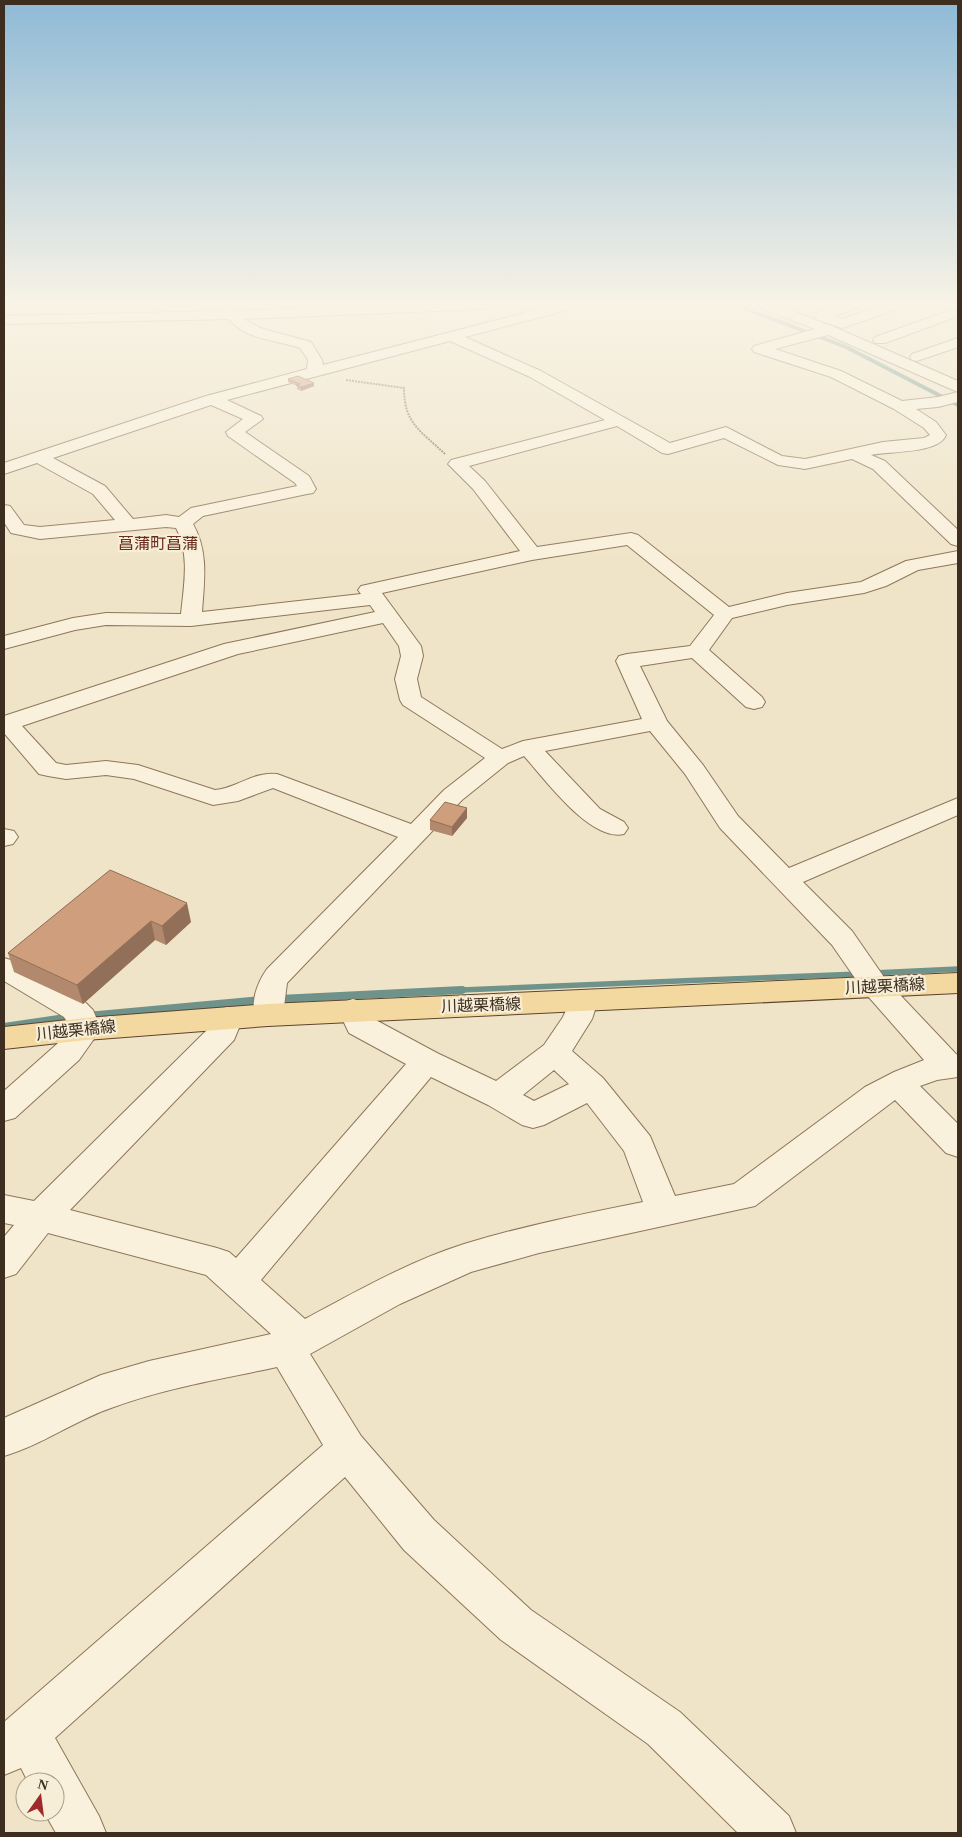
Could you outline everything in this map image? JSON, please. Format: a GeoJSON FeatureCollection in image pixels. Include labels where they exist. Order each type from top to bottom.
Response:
{"type":"FeatureCollection","features":[{"type":"Feature","properties":{"kind":"main road","name":"川越栗橋線"},"geometry":{"type":"LineString","coordinates":[[4,1038],[86,1029],[353,1010],[958,983]]}},
{"type":"Feature","properties":{"kind":"street"},"geometry":{"type":"LineString","coordinates":[[4,469],[212,399],[244,391]]}},
{"type":"Feature","properties":{"kind":"street"},"geometry":{"type":"LineString","coordinates":[[568,391],[668,449],[726,432],[778,460],[805,464],[883,447],[928,442],[937,438],[938,435],[930,424],[869,391]]}},
{"type":"Feature","properties":{"kind":"street"},"geometry":{"type":"LineString","coordinates":[[900,406],[938,402],[958,397]]}},
{"type":"Feature","properties":{"kind":"street"},"geometry":{"type":"LineString","coordinates":[[4,510],[18,529],[40,533],[166,521],[183,523],[197,512],[306,489],[303,480],[234,432],[255,419],[212,399]]}},
{"type":"Feature","properties":{"kind":"street"},"geometry":{"type":"LineString","coordinates":[[457,464],[619,421]]}},
{"type":"Feature","properties":{"kind":"street"},"geometry":{"type":"LineString","coordinates":[[854,453],[879,464],[958,540]]}},
{"type":"Feature","properties":{"kind":"street"},"geometry":{"type":"LineString","coordinates":[[40,458],[99,490],[129,525]]}},
{"type":"Feature","properties":{"kind":"street"},"geometry":{"type":"LineString","coordinates":[[457,464],[480,485],[532,554]]}},
{"type":"Feature","properties":{"kind":"street"},"geometry":{"type":"LineString","coordinates":[[183,523],[189,531],[195,565],[191,620]]}},
{"type":"Feature","properties":{"kind":"street"},"geometry":{"type":"LineString","coordinates":[[500,758],[411,700],[406,679],[412,656],[410,646],[368,590],[532,554],[631,539],[725,614]]}},
{"type":"Feature","properties":{"kind":"street"},"geometry":{"type":"LineString","coordinates":[[4,1437],[20,1432],[101,1393],[149,1378],[294,1344],[387,1293],[464,1258],[539,1238],[743,1196],[876,1096],[898,1084],[953,1065],[876,987],[842,938],[729,822],[694,770],[656,723],[627,661],[697,652],[725,614],[787,599],[864,587],[914,565],[958,557]]}},
{"type":"Feature","properties":{"kind":"street"},"geometry":{"type":"LineString","coordinates":[[4,643],[72,624],[106,619],[191,620],[382,607]]}},
{"type":"Feature","properties":{"kind":"street"},"geometry":{"type":"LineString","coordinates":[[382,607],[232,650],[5,723],[48,769],[66,772],[106,768],[138,772],[213,798],[229,796],[267,780],[277,780],[414,834]]}},
{"type":"Feature","properties":{"kind":"street"},"geometry":{"type":"LineString","coordinates":[[697,652],[754,702]]}},
{"type":"Feature","properties":{"kind":"street"},"geometry":{"type":"LineString","coordinates":[[268,1015],[272,984],[277,976],[453,795],[500,758],[528,747],[656,723]]}},
{"type":"Feature","properties":{"kind":"street"},"geometry":{"type":"LineString","coordinates":[[528,747],[591,814],[615,828]]}},
{"type":"Feature","properties":{"kind":"street"},"geometry":{"type":"LineString","coordinates":[[785,880],[958,806]]}},
{"type":"Feature","properties":{"kind":"street"},"geometry":{"type":"LineString","coordinates":[[4,968],[74,1009],[82,1018],[86,1029],[68,1052],[4,1109]]}},
{"type":"Feature","properties":{"kind":"street"},"geometry":{"type":"LineString","coordinates":[[500,1096],[555,1053],[577,1019],[583,1001]]}},
{"type":"Feature","properties":{"kind":"street"},"geometry":{"type":"LineString","coordinates":[[353,1010],[360,1025],[426,1061],[500,1096],[533,1116],[592,1086]]}},
{"type":"Feature","properties":{"kind":"street"},"geometry":{"type":"LineString","coordinates":[[4,1263],[41,1217],[223,1032],[228,1018]]}},
{"type":"Feature","properties":{"kind":"street"},"geometry":{"type":"LineString","coordinates":[[555,1053],[592,1086],[638,1145],[664,1212]]}},
{"type":"Feature","properties":{"kind":"street"},"geometry":{"type":"LineString","coordinates":[[238,1281],[426,1061]]}},
{"type":"Feature","properties":{"kind":"street"},"geometry":{"type":"LineString","coordinates":[[898,1084],[958,1144]]}},
{"type":"Feature","properties":{"kind":"street"},"geometry":{"type":"LineString","coordinates":[[4,1210],[41,1217],[217,1262],[238,1281],[294,1344],[347,1449],[419,1535],[516,1625],[664,1728],[772,1833]]}},
{"type":"Feature","properties":{"kind":"street"},"geometry":{"type":"LineString","coordinates":[[44,1772],[15,1742],[347,1449]]}},
{"type":"Feature","properties":{"kind":"street"},"geometry":{"type":"LineString","coordinates":[[65,1803],[82,1833]]}},
{"type":"Feature","properties":{"kind":"path"},"geometry":{"type":"LineString","coordinates":[[404,391],[404,406],[412,423],[457,464]]}},
{"type":"Feature","properties":{"kind":"building"},"geometry":{"type":"Polygon","coordinates":[[[445,802],[467,808],[452,827],[430,820],[445,802]]]}},
{"type":"Feature","properties":{"kind":"building"},"geometry":{"type":"Polygon","coordinates":[[[110,870],[187,903],[162,926],[151,921],[77,985],[8,953],[110,870]]]}},
{"type":"Feature","properties":{"kind":"waterway"},"geometry":{"type":"LineString","coordinates":[[930,391],[958,405]]}},
{"type":"Feature","properties":{"kind":"waterway"},"geometry":{"type":"LineString","coordinates":[[873,973],[958,969]]}},
{"type":"Feature","properties":{"kind":"waterway"},"geometry":{"type":"LineString","coordinates":[[437,991],[860,974]]}},
{"type":"Feature","properties":{"kind":"waterway"},"geometry":{"type":"LineString","coordinates":[[279,999],[462,990]]}},
{"type":"Feature","properties":{"kind":"waterway"},"geometry":{"type":"LineString","coordinates":[[87,1016],[261,1000]]}},
{"type":"Feature","properties":{"kind":"waterway"},"geometry":{"type":"LineString","coordinates":[[4,1027],[72,1017]]}},
{"type":"Feature","properties":{"kind":"district","name":"菖蒲町菖蒲"},"geometry":{"type":"Point","coordinates":[158,543]}}]}
